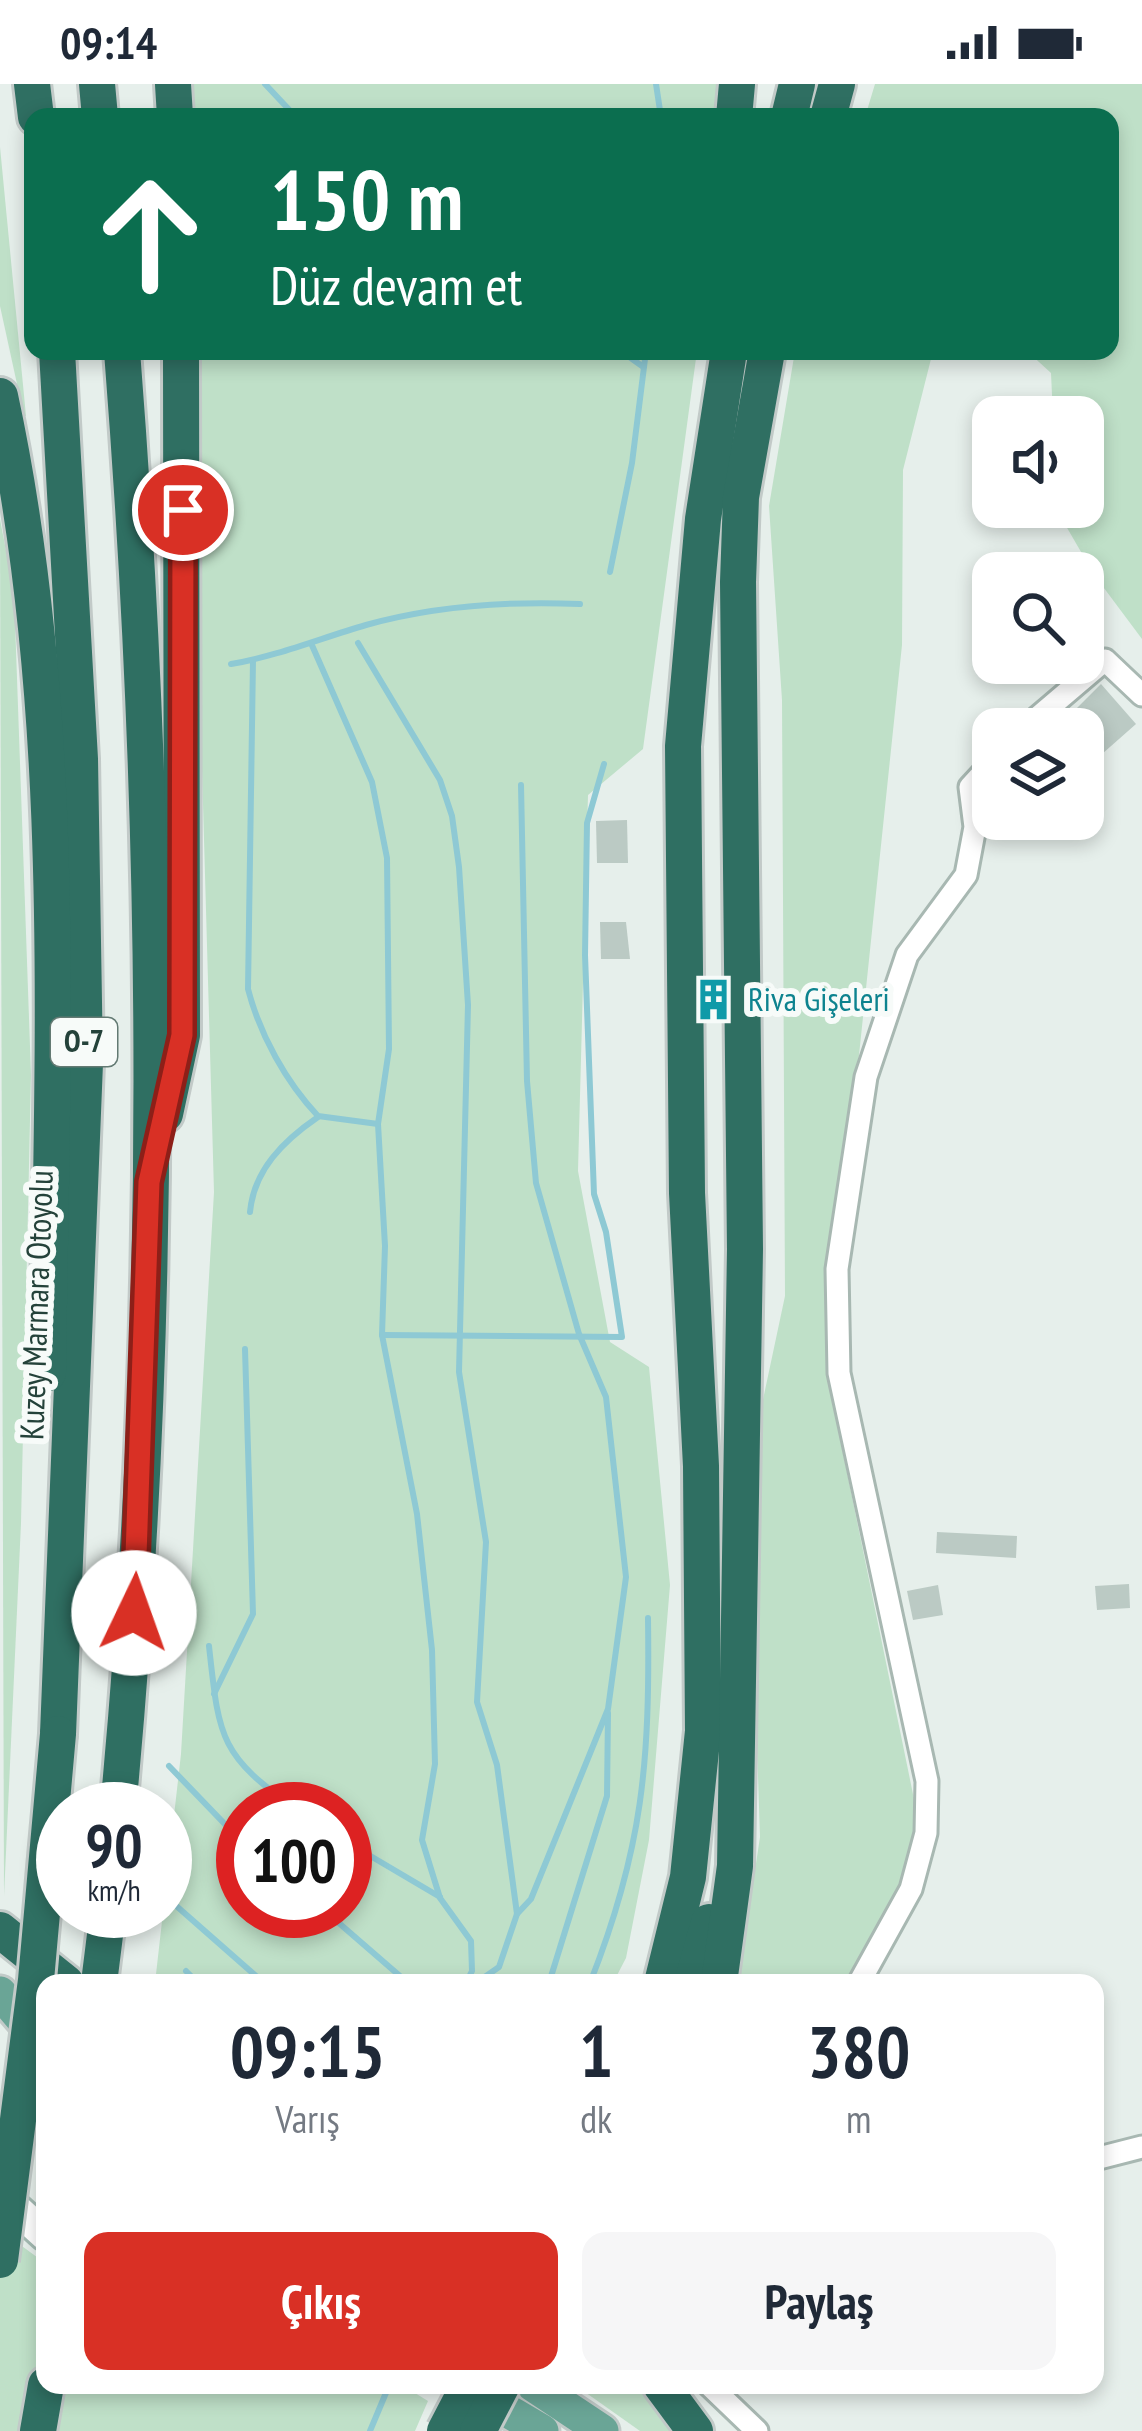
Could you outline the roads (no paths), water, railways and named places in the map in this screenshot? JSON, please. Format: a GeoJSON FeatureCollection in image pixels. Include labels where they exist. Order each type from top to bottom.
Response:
{"type":"FeatureCollection","features":[{"type":"Feature","properties":{"kind":"highway","name":"Kuzey Marmara Otoyolu"},"geometry":{"type":"LineString","coordinates":[[37,1974],[58,1734],[85,1040],[80,759],[58,360]]}},
{"type":"Feature","properties":{"kind":"highway","name":"O-7"},"geometry":{"type":"LineString","coordinates":[[121,1782],[144,1449],[149,1182],[146,765],[123,360]]}},
{"type":"Feature","properties":{"kind":"highway"},"geometry":{"type":"LineString","coordinates":[[149,1182],[182,1035],[182,360]]}},
{"type":"Feature","properties":{"kind":"highway"},"geometry":{"type":"LineString","coordinates":[[701,566],[693,488],[707,360]]}},
{"type":"Feature","properties":{"kind":"highway"},"geometry":{"type":"LineString","coordinates":[[665,1974],[680,1922],[704,1731],[704,1605],[687,1217],[683,746],[709,467],[727,360]]}},
{"type":"Feature","properties":{"kind":"highway"},"geometry":{"type":"LineString","coordinates":[[720,1974],[735,1866],[747,999],[738,582],[741,497],[765,360]]}},
{"type":"Feature","properties":{"kind":"highway"},"geometry":{"type":"LineString","coordinates":[[0,396],[31,581],[45,752],[53,1058],[47,1490],[58,1734]]}},
{"type":"Feature","properties":{"kind":"highway"},"geometry":{"type":"LineString","coordinates":[[694,1974],[727,1830],[738,1608]]}},
{"type":"Feature","properties":{"kind":"highway"},"geometry":{"type":"LineString","coordinates":[[651,1974],[693,1841]]}},
{"type":"Feature","properties":{"kind":"highway"},"geometry":{"type":"LineString","coordinates":[[0,1930],[55,1974]]}},
{"type":"Feature","properties":{"kind":"highway"},"geometry":{"type":"LineString","coordinates":[[100,1974],[105,1938]]}},
{"type":"Feature","properties":{"kind":"highway","name":"Kuzey Marmara Otoyolu"},"geometry":{"type":"LineString","coordinates":[[0,2260],[36,1980]]}},
{"type":"Feature","properties":{"kind":"highway"},"geometry":{"type":"LineString","coordinates":[[38,2431],[44,2394]]}},
{"type":"Feature","properties":{"kind":"highway"},"geometry":{"type":"LineString","coordinates":[[445,2431],[462,2394]]}},
{"type":"Feature","properties":{"kind":"highway"},"geometry":{"type":"LineString","coordinates":[[478,2431],[497,2394]]}},
{"type":"Feature","properties":{"kind":"highway"},"geometry":{"type":"LineString","coordinates":[[668,2394],[695,2431]]}},
{"type":"Feature","properties":{"kind":"main road"},"geometry":{"type":"LineString","coordinates":[[0,1944],[36,1989]]}},
{"type":"Feature","properties":{"kind":"main road"},"geometry":{"type":"LineString","coordinates":[[0,1993],[36,2035]]}},
{"type":"Feature","properties":{"kind":"main road"},"geometry":{"type":"LineString","coordinates":[[0,2194],[36,2227]]}},
{"type":"Feature","properties":{"kind":"main road"},"geometry":{"type":"LineString","coordinates":[[481,2394],[542,2431]]}},
{"type":"Feature","properties":{"kind":"main road"},"geometry":{"type":"LineString","coordinates":[[546,2394],[602,2431]]}},
{"type":"Feature","properties":{"kind":"street"},"geometry":{"type":"LineString","coordinates":[[1049,708],[1105,660],[1142,695]]}},
{"type":"Feature","properties":{"kind":"street"},"geometry":{"type":"LineString","coordinates":[[864,1974],[911,1888],[926,1834],[927,1781],[839,1373],[837,1269],[866,1077],[907,955],[967,875],[973,840]]}},
{"type":"Feature","properties":{"kind":"street"},"geometry":{"type":"LineString","coordinates":[[1104,2157],[1142,2147]]}},
{"type":"Feature","properties":{"kind":"street"},"geometry":{"type":"LineString","coordinates":[[719,2394],[757,2431]]}},
{"type":"Feature","properties":{"kind":"waterway"},"geometry":{"type":"LineString","coordinates":[[265,84],[288,108]]}},
{"type":"Feature","properties":{"kind":"waterway"},"geometry":{"type":"LineString","coordinates":[[656,84],[660,108]]}},
{"type":"Feature","properties":{"kind":"waterway"},"geometry":{"type":"LineString","coordinates":[[634,360],[642,366]]}},
{"type":"Feature","properties":{"kind":"waterway"},"geometry":{"type":"LineString","coordinates":[[610,572],[632,463],[645,360]]}},
{"type":"Feature","properties":{"kind":"waterway"},"geometry":{"type":"LineString","coordinates":[[231,664],[418,613],[499,604],[580,604]]}},
{"type":"Feature","properties":{"kind":"waterway"},"geometry":{"type":"LineString","coordinates":[[311,643],[372,782],[387,858],[389,1049],[378,1124],[385,1246],[382,1335],[417,1514],[432,1650],[435,1764],[422,1840],[440,1898],[471,1941],[470,1974]]}},
{"type":"Feature","properties":{"kind":"waterway"},"geometry":{"type":"LineString","coordinates":[[358,643],[440,780],[452,816],[459,867],[468,1005],[459,1372],[486,1542],[477,1702],[497,1765],[517,1914],[499,1967],[489,1974]]}},
{"type":"Feature","properties":{"kind":"waterway"},"geometry":{"type":"LineString","coordinates":[[253,660],[248,989],[276,1057],[318,1116],[378,1124]]}},
{"type":"Feature","properties":{"kind":"waterway"},"geometry":{"type":"LineString","coordinates":[[382,1335],[622,1337],[606,1232],[594,1194],[585,955],[587,823],[604,764]]}},
{"type":"Feature","properties":{"kind":"waterway"},"geometry":{"type":"LineString","coordinates":[[517,1914],[531,1899],[608,1709],[626,1577],[606,1397],[579,1334],[536,1183],[527,1081],[521,785]]}},
{"type":"Feature","properties":{"kind":"waterway"},"geometry":{"type":"LineString","coordinates":[[250,1212],[257,1183],[272,1158],[318,1117]]}},
{"type":"Feature","properties":{"kind":"waterway"},"geometry":{"type":"LineString","coordinates":[[214,1694],[253,1614],[245,1349]]}},
{"type":"Feature","properties":{"kind":"waterway"},"geometry":{"type":"LineString","coordinates":[[593,1974],[622,1890],[640,1804],[648,1618]]}},
{"type":"Feature","properties":{"kind":"waterway"},"geometry":{"type":"LineString","coordinates":[[209,1646],[221,1724],[238,1758],[261,1782]]}},
{"type":"Feature","properties":{"kind":"waterway"},"geometry":{"type":"LineString","coordinates":[[552,1974],[607,1796],[608,1713]]}},
{"type":"Feature","properties":{"kind":"waterway"},"geometry":{"type":"LineString","coordinates":[[169,1766],[216,1815]]}},
{"type":"Feature","properties":{"kind":"waterway"},"geometry":{"type":"LineString","coordinates":[[372,1857],[440,1897]]}},
{"type":"Feature","properties":{"kind":"waterway"},"geometry":{"type":"LineString","coordinates":[[192,1920],[254,1974]]}},
{"type":"Feature","properties":{"kind":"waterway"},"geometry":{"type":"LineString","coordinates":[[356,1938],[398,1974]]}},
{"type":"Feature","properties":{"kind":"waterway"},"geometry":{"type":"LineString","coordinates":[[186,1971],[189,1974]]}},
{"type":"Feature","properties":{"kind":"waterway"},"geometry":{"type":"LineString","coordinates":[[370,2431],[385,2394]]}},
{"type":"Feature","properties":{"kind":"place","name":"Riva Gişeleri"},"geometry":{"type":"Point","coordinates":[714,999]}}]}
